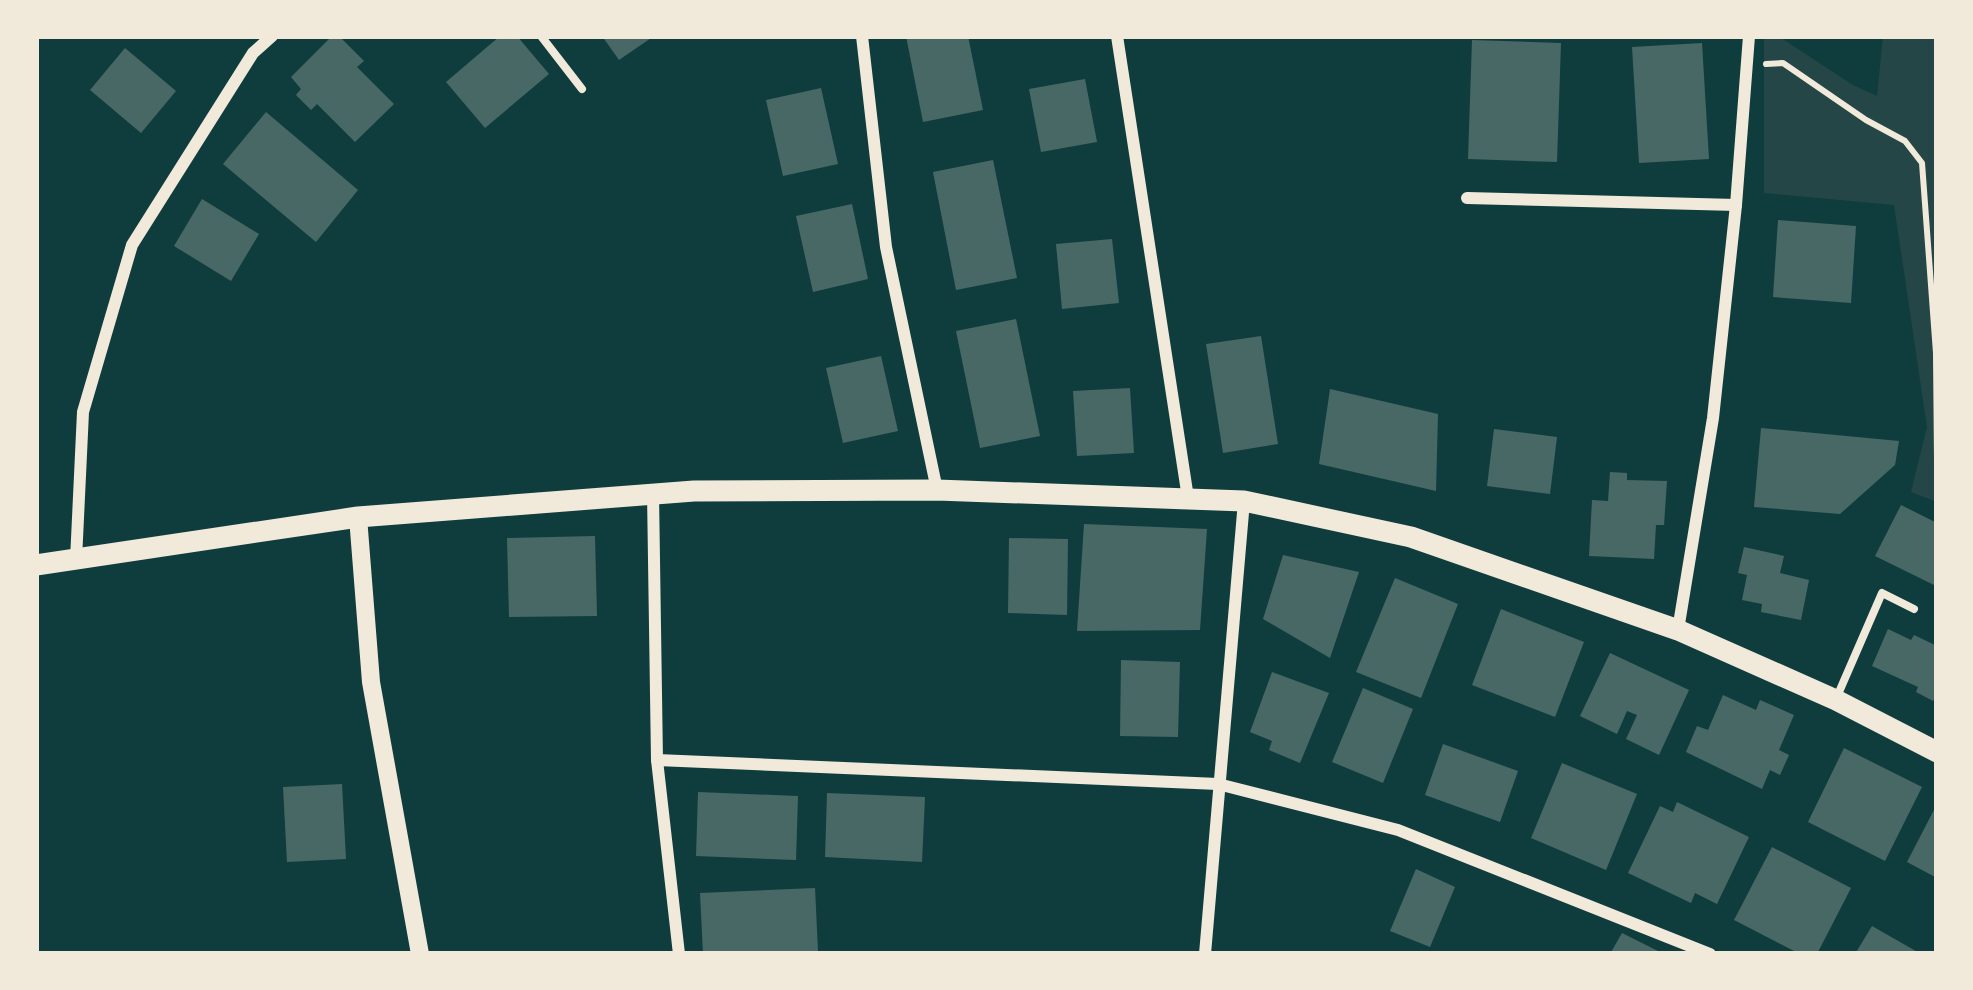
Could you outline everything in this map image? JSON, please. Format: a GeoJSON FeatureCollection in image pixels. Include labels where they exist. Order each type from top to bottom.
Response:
{"type":"FeatureCollection","features":[{"type":"Feature","properties":{"kind":"main road"},"geometry":{"type":"LineString","coordinates":[[36,565],[358,517],[653,494],[937,490],[1244,501],[1411,537],[1678,630],[1836,700],[1937,752]]}},
{"type":"Feature","properties":{"kind":"street"},"geometry":{"type":"LineString","coordinates":[[76,561],[82,412],[132,245],[253,52],[272,36]]}},
{"type":"Feature","properties":{"kind":"street"},"geometry":{"type":"LineString","coordinates":[[862,36],[886,247],[937,490]]}},
{"type":"Feature","properties":{"kind":"street"},"geometry":{"type":"LineString","coordinates":[[1118,36],[1188,498]]}},
{"type":"Feature","properties":{"kind":"street"},"geometry":{"type":"LineString","coordinates":[[1678,630],[1713,418],[1749,36]]}},
{"type":"Feature","properties":{"kind":"street"},"geometry":{"type":"LineString","coordinates":[[1467,198],[1736,206]]}},
{"type":"Feature","properties":{"kind":"street"},"geometry":{"type":"LineString","coordinates":[[653,494],[657,760],[680,954]]}},
{"type":"Feature","properties":{"kind":"street"},"geometry":{"type":"LineString","coordinates":[[1205,954],[1244,501]]}},
{"type":"Feature","properties":{"kind":"street"},"geometry":{"type":"LineString","coordinates":[[358,517],[371,682],[420,954]]}},
{"type":"Feature","properties":{"kind":"street"},"geometry":{"type":"LineString","coordinates":[[657,760],[1218,784],[1398,830],[1710,954]]}},
{"type":"Feature","properties":{"kind":"lane"},"geometry":{"type":"LineString","coordinates":[[541,36],[582,88]]}},
{"type":"Feature","properties":{"kind":"lane"},"geometry":{"type":"LineString","coordinates":[[1836,700],[1882,592],[1914,609]]}},
{"type":"Feature","properties":{"kind":"path"},"geometry":{"type":"LineString","coordinates":[[1746,64],[1783,63],[1905,141],[1922,163],[1937,352],[1937,460]]}},
{"type":"Feature","properties":{"kind":"shaded area"},"geometry":{"type":"Polygon","coordinates":[[[1764,36],[1778,36],[1877,96],[1883,36],[1937,36],[1937,502],[1911,492],[1927,427],[1894,205],[1764,193],[1764,36]]]}},
{"type":"Feature","properties":{"kind":"building"},"geometry":{"type":"Polygon","coordinates":[[[332,36],[339,36],[364,61],[357,67],[394,104],[355,142],[317,104],[311,110],[296,95],[301,89],[291,77],[332,36]]]}},
{"type":"Feature","properties":{"kind":"building"},"geometry":{"type":"Polygon","coordinates":[[[500,36],[517,36],[549,74],[485,128],[446,82],[500,36]]]}},
{"type":"Feature","properties":{"kind":"building"},"geometry":{"type":"Polygon","coordinates":[[[602,36],[654,36],[619,60],[602,36]]]}},
{"type":"Feature","properties":{"kind":"building"},"geometry":{"type":"Polygon","coordinates":[[[906,36],[968,36],[983,110],[923,122],[906,36]]]}},
{"type":"Feature","properties":{"kind":"building"},"geometry":{"type":"Polygon","coordinates":[[[1472,40],[1561,43],[1557,162],[1468,159],[1472,40]]]}},
{"type":"Feature","properties":{"kind":"building"},"geometry":{"type":"Polygon","coordinates":[[[1702,43],[1709,159],[1639,163],[1632,47],[1702,43]]]}},
{"type":"Feature","properties":{"kind":"building"},"geometry":{"type":"Polygon","coordinates":[[[125,48],[176,91],[141,133],[90,90],[125,48]]]}},
{"type":"Feature","properties":{"kind":"building"},"geometry":{"type":"Polygon","coordinates":[[[1085,79],[1097,142],[1041,152],[1029,89],[1085,79]]]}},
{"type":"Feature","properties":{"kind":"building"},"geometry":{"type":"Polygon","coordinates":[[[821,88],[838,164],[783,176],[766,100],[821,88]]]}},
{"type":"Feature","properties":{"kind":"building"},"geometry":{"type":"Polygon","coordinates":[[[266,112],[358,190],[316,242],[223,164],[266,112]]]}},
{"type":"Feature","properties":{"kind":"building"},"geometry":{"type":"Polygon","coordinates":[[[993,160],[1017,278],[956,290],[933,172],[993,160]]]}},
{"type":"Feature","properties":{"kind":"building"},"geometry":{"type":"Polygon","coordinates":[[[202,199],[259,234],[231,281],[174,246],[202,199]]]}},
{"type":"Feature","properties":{"kind":"building"},"geometry":{"type":"Polygon","coordinates":[[[852,204],[868,279],[813,292],[796,216],[852,204]]]}},
{"type":"Feature","properties":{"kind":"building"},"geometry":{"type":"Polygon","coordinates":[[[1778,220],[1856,226],[1851,303],[1773,297],[1778,220]]]}},
{"type":"Feature","properties":{"kind":"building"},"geometry":{"type":"Polygon","coordinates":[[[1112,239],[1119,303],[1062,309],[1056,244],[1112,239]]]}},
{"type":"Feature","properties":{"kind":"building"},"geometry":{"type":"Polygon","coordinates":[[[1016,319],[1040,436],[980,448],[956,331],[1016,319]]]}},
{"type":"Feature","properties":{"kind":"building"},"geometry":{"type":"Polygon","coordinates":[[[1261,336],[1278,444],[1223,453],[1206,344],[1261,336]]]}},
{"type":"Feature","properties":{"kind":"building"},"geometry":{"type":"Polygon","coordinates":[[[881,356],[898,431],[843,443],[826,368],[881,356]]]}},
{"type":"Feature","properties":{"kind":"building"},"geometry":{"type":"Polygon","coordinates":[[[1130,388],[1134,453],[1077,456],[1073,391],[1130,388]]]}},
{"type":"Feature","properties":{"kind":"building"},"geometry":{"type":"Polygon","coordinates":[[[1330,389],[1438,414],[1436,491],[1319,464],[1330,389]]]}},
{"type":"Feature","properties":{"kind":"building"},"geometry":{"type":"Polygon","coordinates":[[[1761,428],[1899,441],[1895,465],[1840,514],[1754,507],[1761,428]]]}},
{"type":"Feature","properties":{"kind":"building"},"geometry":{"type":"Polygon","coordinates":[[[1494,429],[1557,437],[1550,494],[1487,486],[1494,429]]]}},
{"type":"Feature","properties":{"kind":"building"},"geometry":{"type":"Polygon","coordinates":[[[1610,472],[1627,473],[1627,480],[1667,481],[1664,525],[1656,525],[1654,559],[1589,556],[1592,500],[1608,501],[1610,472]]]}},
{"type":"Feature","properties":{"kind":"building"},"geometry":{"type":"Polygon","coordinates":[[[1901,505],[1937,523],[1934,585],[1875,556],[1901,505]]]}},
{"type":"Feature","properties":{"kind":"building"},"geometry":{"type":"Polygon","coordinates":[[[1084,524],[1207,529],[1200,630],[1077,631],[1084,524]]]}},
{"type":"Feature","properties":{"kind":"building"},"geometry":{"type":"Polygon","coordinates":[[[595,536],[597,616],[509,617],[507,538],[595,536]]]}},
{"type":"Feature","properties":{"kind":"building"},"geometry":{"type":"Polygon","coordinates":[[[1009,538],[1068,539],[1067,615],[1008,613],[1009,538]]]}},
{"type":"Feature","properties":{"kind":"building"},"geometry":{"type":"Polygon","coordinates":[[[1744,547],[1784,556],[1780,573],[1809,580],[1801,620],[1761,612],[1762,604],[1742,600],[1747,575],[1738,573],[1744,547]]]}},
{"type":"Feature","properties":{"kind":"building"},"geometry":{"type":"Polygon","coordinates":[[[1283,555],[1359,572],[1330,658],[1263,619],[1283,555]]]}},
{"type":"Feature","properties":{"kind":"building"},"geometry":{"type":"Polygon","coordinates":[[[1395,578],[1458,604],[1421,698],[1356,672],[1395,578]]]}},
{"type":"Feature","properties":{"kind":"building"},"geometry":{"type":"Polygon","coordinates":[[[1501,609],[1584,642],[1555,717],[1472,685],[1501,609]]]}},
{"type":"Feature","properties":{"kind":"building"},"geometry":{"type":"Polygon","coordinates":[[[1888,629],[1937,646],[1933,701],[1916,692],[1918,687],[1872,666],[1888,629]]]}},
{"type":"Feature","properties":{"kind":"building"},"geometry":{"type":"Polygon","coordinates":[[[1610,653],[1689,690],[1659,755],[1626,739],[1637,715],[1627,711],[1617,734],[1580,716],[1610,653]]]}},
{"type":"Feature","properties":{"kind":"building"},"geometry":{"type":"Polygon","coordinates":[[[1121,660],[1180,662],[1178,737],[1120,736],[1121,660]]]}},
{"type":"Feature","properties":{"kind":"building"},"geometry":{"type":"Polygon","coordinates":[[[1272,672],[1329,693],[1300,763],[1269,750],[1272,741],[1250,732],[1272,672]]]}},
{"type":"Feature","properties":{"kind":"building"},"geometry":{"type":"Polygon","coordinates":[[[1363,688],[1413,709],[1383,783],[1332,762],[1363,688]]]}},
{"type":"Feature","properties":{"kind":"building"},"geometry":{"type":"Polygon","coordinates":[[[1723,695],[1756,710],[1760,700],[1794,715],[1779,750],[1789,755],[1780,775],[1770,770],[1762,789],[1686,752],[1697,726],[1708,730],[1723,695]]]}},
{"type":"Feature","properties":{"kind":"building"},"geometry":{"type":"Polygon","coordinates":[[[1443,744],[1518,771],[1500,822],[1425,795],[1443,744]]]}},
{"type":"Feature","properties":{"kind":"building"},"geometry":{"type":"Polygon","coordinates":[[[1844,748],[1922,787],[1885,861],[1808,822],[1844,748]]]}},
{"type":"Feature","properties":{"kind":"building"},"geometry":{"type":"Polygon","coordinates":[[[1562,763],[1637,794],[1606,870],[1531,838],[1562,763]]]}},
{"type":"Feature","properties":{"kind":"building"},"geometry":{"type":"Polygon","coordinates":[[[342,784],[346,859],[287,862],[283,787],[342,784]]]}},
{"type":"Feature","properties":{"kind":"building"},"geometry":{"type":"Polygon","coordinates":[[[698,792],[798,796],[796,860],[696,856],[698,792]]]}},
{"type":"Feature","properties":{"kind":"building"},"geometry":{"type":"Polygon","coordinates":[[[827,793],[925,797],[922,862],[825,857],[827,793]]]}},
{"type":"Feature","properties":{"kind":"building"},"geometry":{"type":"Polygon","coordinates":[[[1677,802],[1749,837],[1717,904],[1695,893],[1691,903],[1628,873],[1660,806],[1673,812],[1677,802]]]}},
{"type":"Feature","properties":{"kind":"building"},"geometry":{"type":"Polygon","coordinates":[[[1937,804],[1937,878],[1907,862],[1937,804]]]}},
{"type":"Feature","properties":{"kind":"building"},"geometry":{"type":"Polygon","coordinates":[[[1772,847],[1851,888],[1817,954],[1800,954],[1734,920],[1772,847]]]}},
{"type":"Feature","properties":{"kind":"building"},"geometry":{"type":"Polygon","coordinates":[[[1416,869],[1455,887],[1430,947],[1390,931],[1416,869]]]}},
{"type":"Feature","properties":{"kind":"building"},"geometry":{"type":"Polygon","coordinates":[[[815,888],[818,951],[703,954],[700,893],[815,888]]]}},
{"type":"Feature","properties":{"kind":"building"},"geometry":{"type":"Polygon","coordinates":[[[1872,926],[1921,954],[1855,954],[1872,926]]]}},
{"type":"Feature","properties":{"kind":"building"},"geometry":{"type":"Polygon","coordinates":[[[1622,933],[1664,954],[1610,954],[1622,933]]]}}]}
